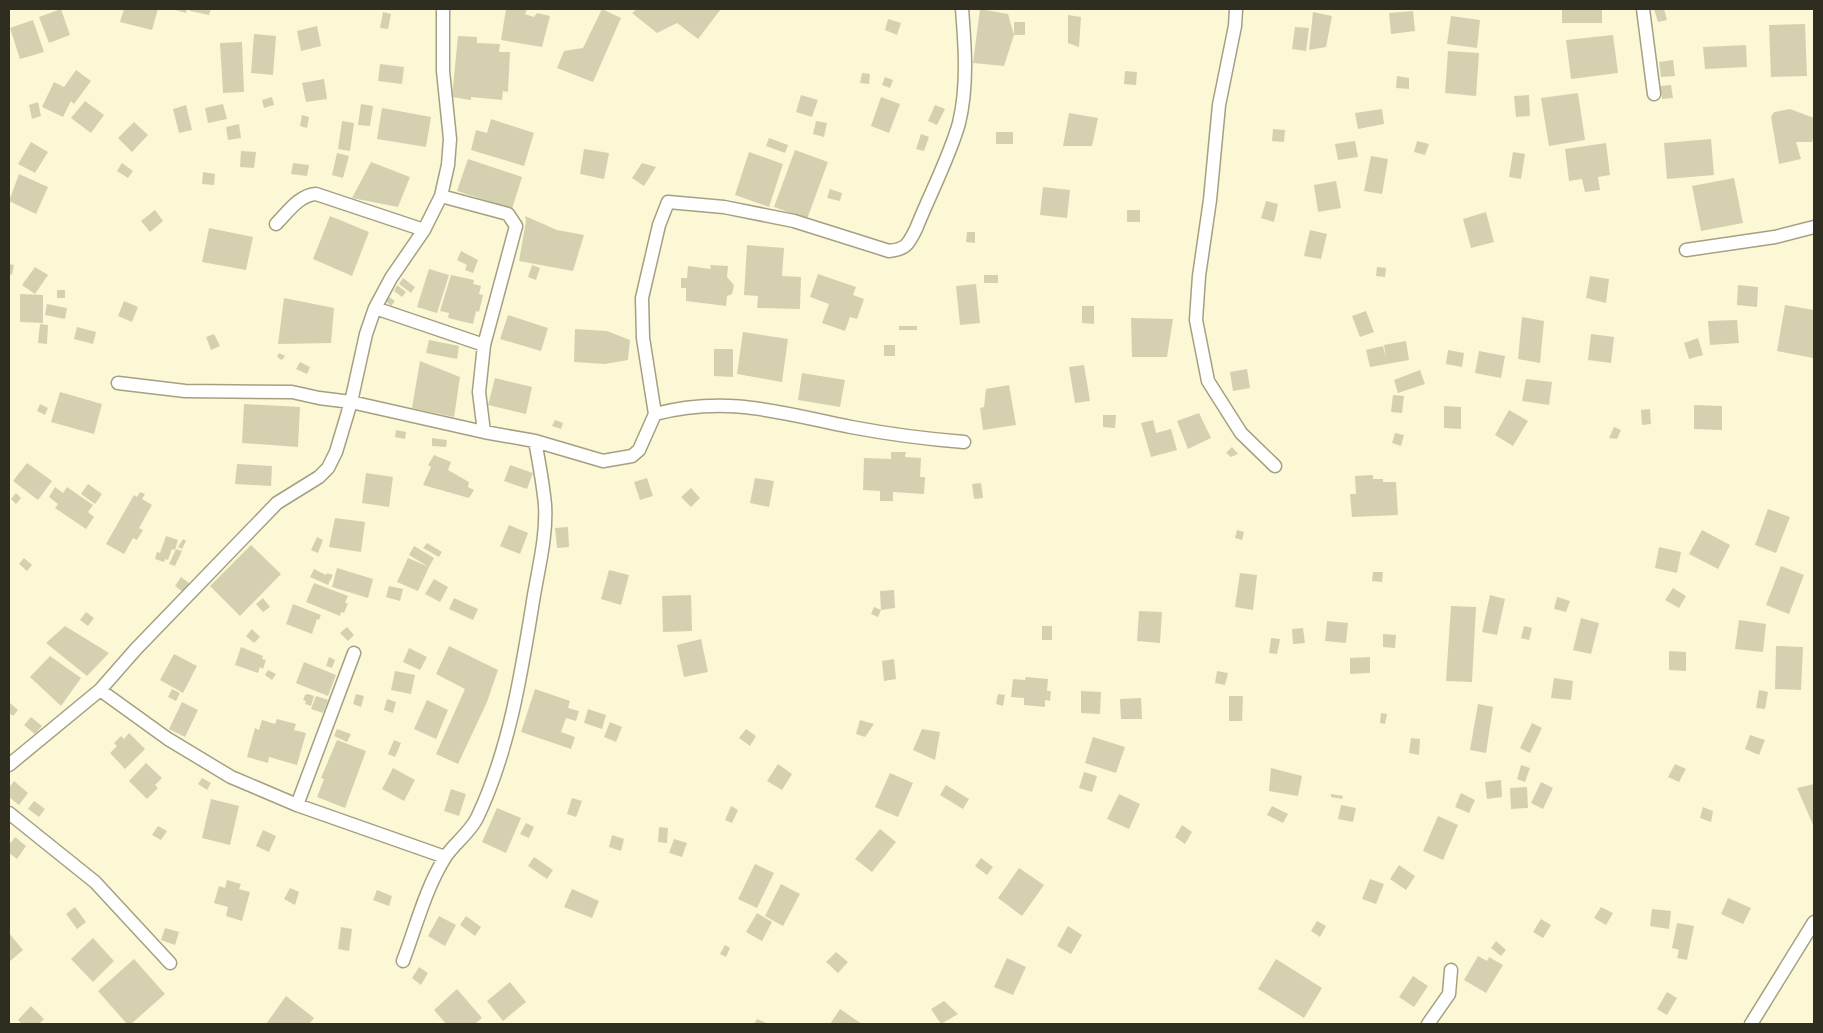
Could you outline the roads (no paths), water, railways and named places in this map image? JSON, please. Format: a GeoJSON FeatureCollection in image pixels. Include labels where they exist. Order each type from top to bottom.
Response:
{"type":"FeatureCollection","features":[{"type":"Feature","properties":{"kind":"street"},"geometry":{"type":"LineString","coordinates":[[9,765],[100,690],[136,649],[277,503],[320,477],[328,468],[336,452],[351,402],[366,334],[375,308],[391,278],[424,230],[442,196],[450,139],[443,71],[444,9]]}},
{"type":"Feature","properties":{"kind":"street"},"geometry":{"type":"LineString","coordinates":[[118,383],[177,390],[244,393],[292,392],[351,402],[484,432],[535,441],[603,461],[619,460],[632,456],[639,450],[655,414],[643,338],[642,298],[659,225],[668,202],[724,207],[794,220],[889,251],[901,249],[908,243],[916,229],[958,124],[962,104],[965,48],[962,9]]}},
{"type":"Feature","properties":{"kind":"street"},"geometry":{"type":"LineString","coordinates":[[1236,9],[1235,26],[1219,105],[1210,200],[1199,276],[1196,320],[1208,381],[1241,433],[1275,466]]}},
{"type":"Feature","properties":{"kind":"street"},"geometry":{"type":"LineString","coordinates":[[1643,9],[1654,94]]}},
{"type":"Feature","properties":{"kind":"street"},"geometry":{"type":"LineString","coordinates":[[276,224],[299,201],[309,194],[316,194],[424,230]]}},
{"type":"Feature","properties":{"kind":"street"},"geometry":{"type":"LineString","coordinates":[[442,196],[508,214],[516,226],[484,345],[479,392],[484,432]]}},
{"type":"Feature","properties":{"kind":"street"},"geometry":{"type":"LineString","coordinates":[[1686,250],[1775,236],[1814,227]]}},
{"type":"Feature","properties":{"kind":"street"},"geometry":{"type":"LineString","coordinates":[[375,308],[484,345]]}},
{"type":"Feature","properties":{"kind":"street"},"geometry":{"type":"LineString","coordinates":[[655,414],[676,408],[739,406],[776,410],[850,427],[964,442]]}},
{"type":"Feature","properties":{"kind":"street"},"geometry":{"type":"LineString","coordinates":[[403,961],[429,887],[445,857],[460,842],[476,820],[490,788],[508,731],[526,645],[543,532],[545,506],[535,441]]}},
{"type":"Feature","properties":{"kind":"street"},"geometry":{"type":"LineString","coordinates":[[297,805],[354,653]]}},
{"type":"Feature","properties":{"kind":"street"},"geometry":{"type":"LineString","coordinates":[[100,690],[168,739],[223,773],[297,805],[445,857]]}},
{"type":"Feature","properties":{"kind":"street"},"geometry":{"type":"LineString","coordinates":[[9,813],[95,882],[170,963]]}},
{"type":"Feature","properties":{"kind":"street"},"geometry":{"type":"LineString","coordinates":[[1751,1024],[1814,922]]}},
{"type":"Feature","properties":{"kind":"street"},"geometry":{"type":"LineString","coordinates":[[1428,1024],[1448,994],[1451,970]]}}]}
